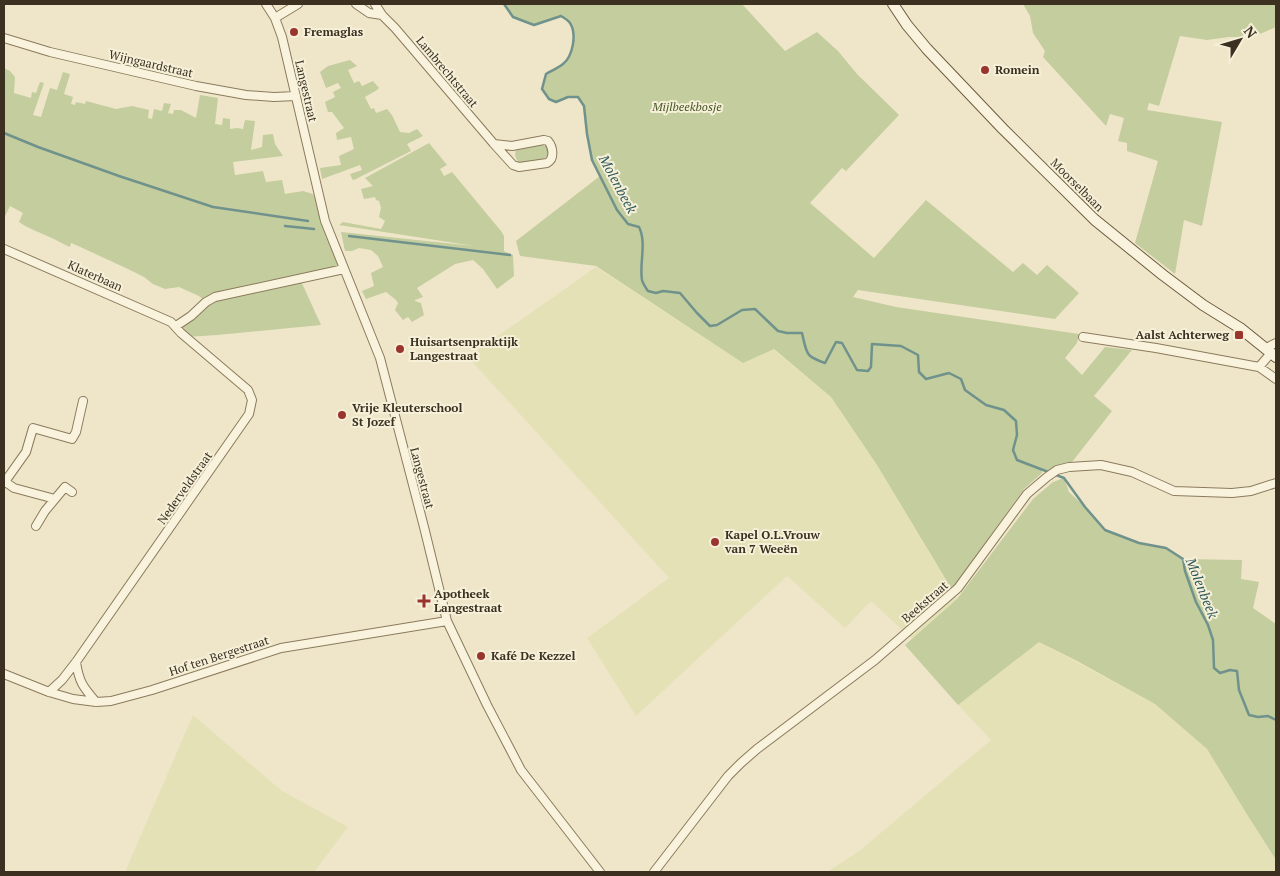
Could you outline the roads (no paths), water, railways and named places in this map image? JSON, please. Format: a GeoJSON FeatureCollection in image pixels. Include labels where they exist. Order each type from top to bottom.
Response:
{"type":"FeatureCollection","features":[{"type":"Feature","properties":{"kind":"main road","name":"Moorselbaan"},"geometry":{"type":"LineString","coordinates":[[893,4],[927,49],[1003,129],[1095,220],[1203,305],[1273,350]]}},
{"type":"Feature","properties":{"kind":"street","name":"Langestraat"},"geometry":{"type":"LineString","coordinates":[[266,4],[275,18],[282,36],[325,221],[380,358],[447,621],[487,705],[522,770],[600,872]]}},
{"type":"Feature","properties":{"kind":"street"},"geometry":{"type":"LineString","coordinates":[[275,18],[298,4]]}},
{"type":"Feature","properties":{"kind":"street","name":"Lambrechtstraat"},"geometry":{"type":"LineString","coordinates":[[356,4],[370,13],[382,16]]}},
{"type":"Feature","properties":{"kind":"street","name":"Lambrechtstraat"},"geometry":{"type":"LineString","coordinates":[[375,4],[382,16],[395,28],[494,144],[513,165],[519,167],[547,163],[552,157],[550,144],[544,140],[512,146],[494,144]]}},
{"type":"Feature","properties":{"kind":"street","name":"Wijngaardstraat"},"geometry":{"type":"LineString","coordinates":[[4,38],[50,52],[196,86],[246,95],[296,96]]}},
{"type":"Feature","properties":{"kind":"street","name":"Klaterbaan"},"geometry":{"type":"LineString","coordinates":[[4,248],[171,322],[186,337]]}},
{"type":"Feature","properties":{"kind":"street"},"geometry":{"type":"LineString","coordinates":[[176,326],[215,297],[344,269]]}},
{"type":"Feature","properties":{"kind":"street","name":"Nederveldstraat"},"geometry":{"type":"LineString","coordinates":[[49,692],[62,680],[76,662],[250,414],[252,400],[248,390],[186,337]]}},
{"type":"Feature","properties":{"kind":"street"},"geometry":{"type":"LineString","coordinates":[[1083,337],[1260,367],[1276,379]]}},
{"type":"Feature","properties":{"kind":"street","name":"Moorselbaan"},"geometry":{"type":"LineString","coordinates":[[1260,367],[1273,350]]}},
{"type":"Feature","properties":{"kind":"street"},"geometry":{"type":"LineString","coordinates":[[55,499],[14,488],[4,482],[26,452],[33,428],[72,438],[76,432],[83,401]]}},
{"type":"Feature","properties":{"kind":"street","name":"Beekstraat"},"geometry":{"type":"LineString","coordinates":[[654,872],[728,776],[741,763],[756,749],[875,660],[958,588],[1028,494],[1057,470],[1069,467],[1101,466],[1132,472],[1174,491],[1232,493],[1251,491],[1276,483]]}},
{"type":"Feature","properties":{"kind":"street"},"geometry":{"type":"LineString","coordinates":[[36,526],[45,511],[65,487],[72,492]]}},
{"type":"Feature","properties":{"kind":"street","name":"Hof ten Bergestraat"},"geometry":{"type":"LineString","coordinates":[[4,674],[49,692],[73,699],[96,702],[111,701],[135,696],[281,648],[447,621]]}},
{"type":"Feature","properties":{"kind":"street"},"geometry":{"type":"LineString","coordinates":[[76,662],[78,676],[83,687],[96,702]]}},
{"type":"Feature","properties":{"kind":"waterway","name":"Molenbeek"},"geometry":{"type":"LineString","coordinates":[[504,4],[513,17],[534,25],[561,16],[570,23],[573,33],[573,45],[569,56],[563,64],[546,74],[542,89],[549,99],[556,102],[568,97],[578,97],[584,106],[592,160],[617,210],[628,224],[639,227],[643,247],[642,280],[648,291],[680,293],[710,326],[717,325],[742,310],[755,309],[778,331],[802,333],[810,356],[825,363],[836,342],[842,343],[857,370],[868,371],[871,367],[872,344],[901,346],[918,355],[919,372],[926,379],[949,373],[961,379],[965,390],[986,405],[1004,410],[1016,421],[1017,435],[1013,450],[1017,460],[1064,478],[1105,530],[1139,543],[1166,548],[1183,559],[1185,571],[1196,602],[1208,625],[1213,640],[1214,668],[1220,673],[1230,670],[1237,671],[1239,690],[1249,715],[1258,717],[1268,716],[1276,720]]}},
{"type":"Feature","properties":{"kind":"waterway"},"geometry":{"type":"LineString","coordinates":[[4,133],[119,176],[213,207],[308,221]]}},
{"type":"Feature","properties":{"kind":"waterway"},"geometry":{"type":"LineString","coordinates":[[285,226],[314,229]]}},
{"type":"Feature","properties":{"kind":"waterway"},"geometry":{"type":"LineString","coordinates":[[349,236],[510,255]]}},
{"type":"Feature","properties":{"kind":"place","name":"Fremaglas"},"geometry":{"type":"Point","coordinates":[294,32]}},
{"type":"Feature","properties":{"kind":"place","name":"Romein"},"geometry":{"type":"Point","coordinates":[985,70]}},
{"type":"Feature","properties":{"kind":"place","name":"Aalst Achterweg"},"geometry":{"type":"Point","coordinates":[1239,335]}},
{"type":"Feature","properties":{"kind":"place","name":"Huisartsenpraktijk Langestraat"},"geometry":{"type":"Point","coordinates":[400,349]}},
{"type":"Feature","properties":{"kind":"place","name":"Vrije Kleuterschool St Jozef"},"geometry":{"type":"Point","coordinates":[342,415]}},
{"type":"Feature","properties":{"kind":"place","name":"Kapel O.L.Vrouw van 7 Weeën"},"geometry":{"type":"Point","coordinates":[715,542]}},
{"type":"Feature","properties":{"kind":"place","name":"Apotheek Langestraat"},"geometry":{"type":"Point","coordinates":[424,601]}},
{"type":"Feature","properties":{"kind":"place","name":"Kafé De Kezzel"},"geometry":{"type":"Point","coordinates":[481,656]}},
{"type":"Feature","properties":{"kind":"park label","name":"Mijlbeekbosje"},"geometry":{"type":"Point","coordinates":[687,107]}}]}
